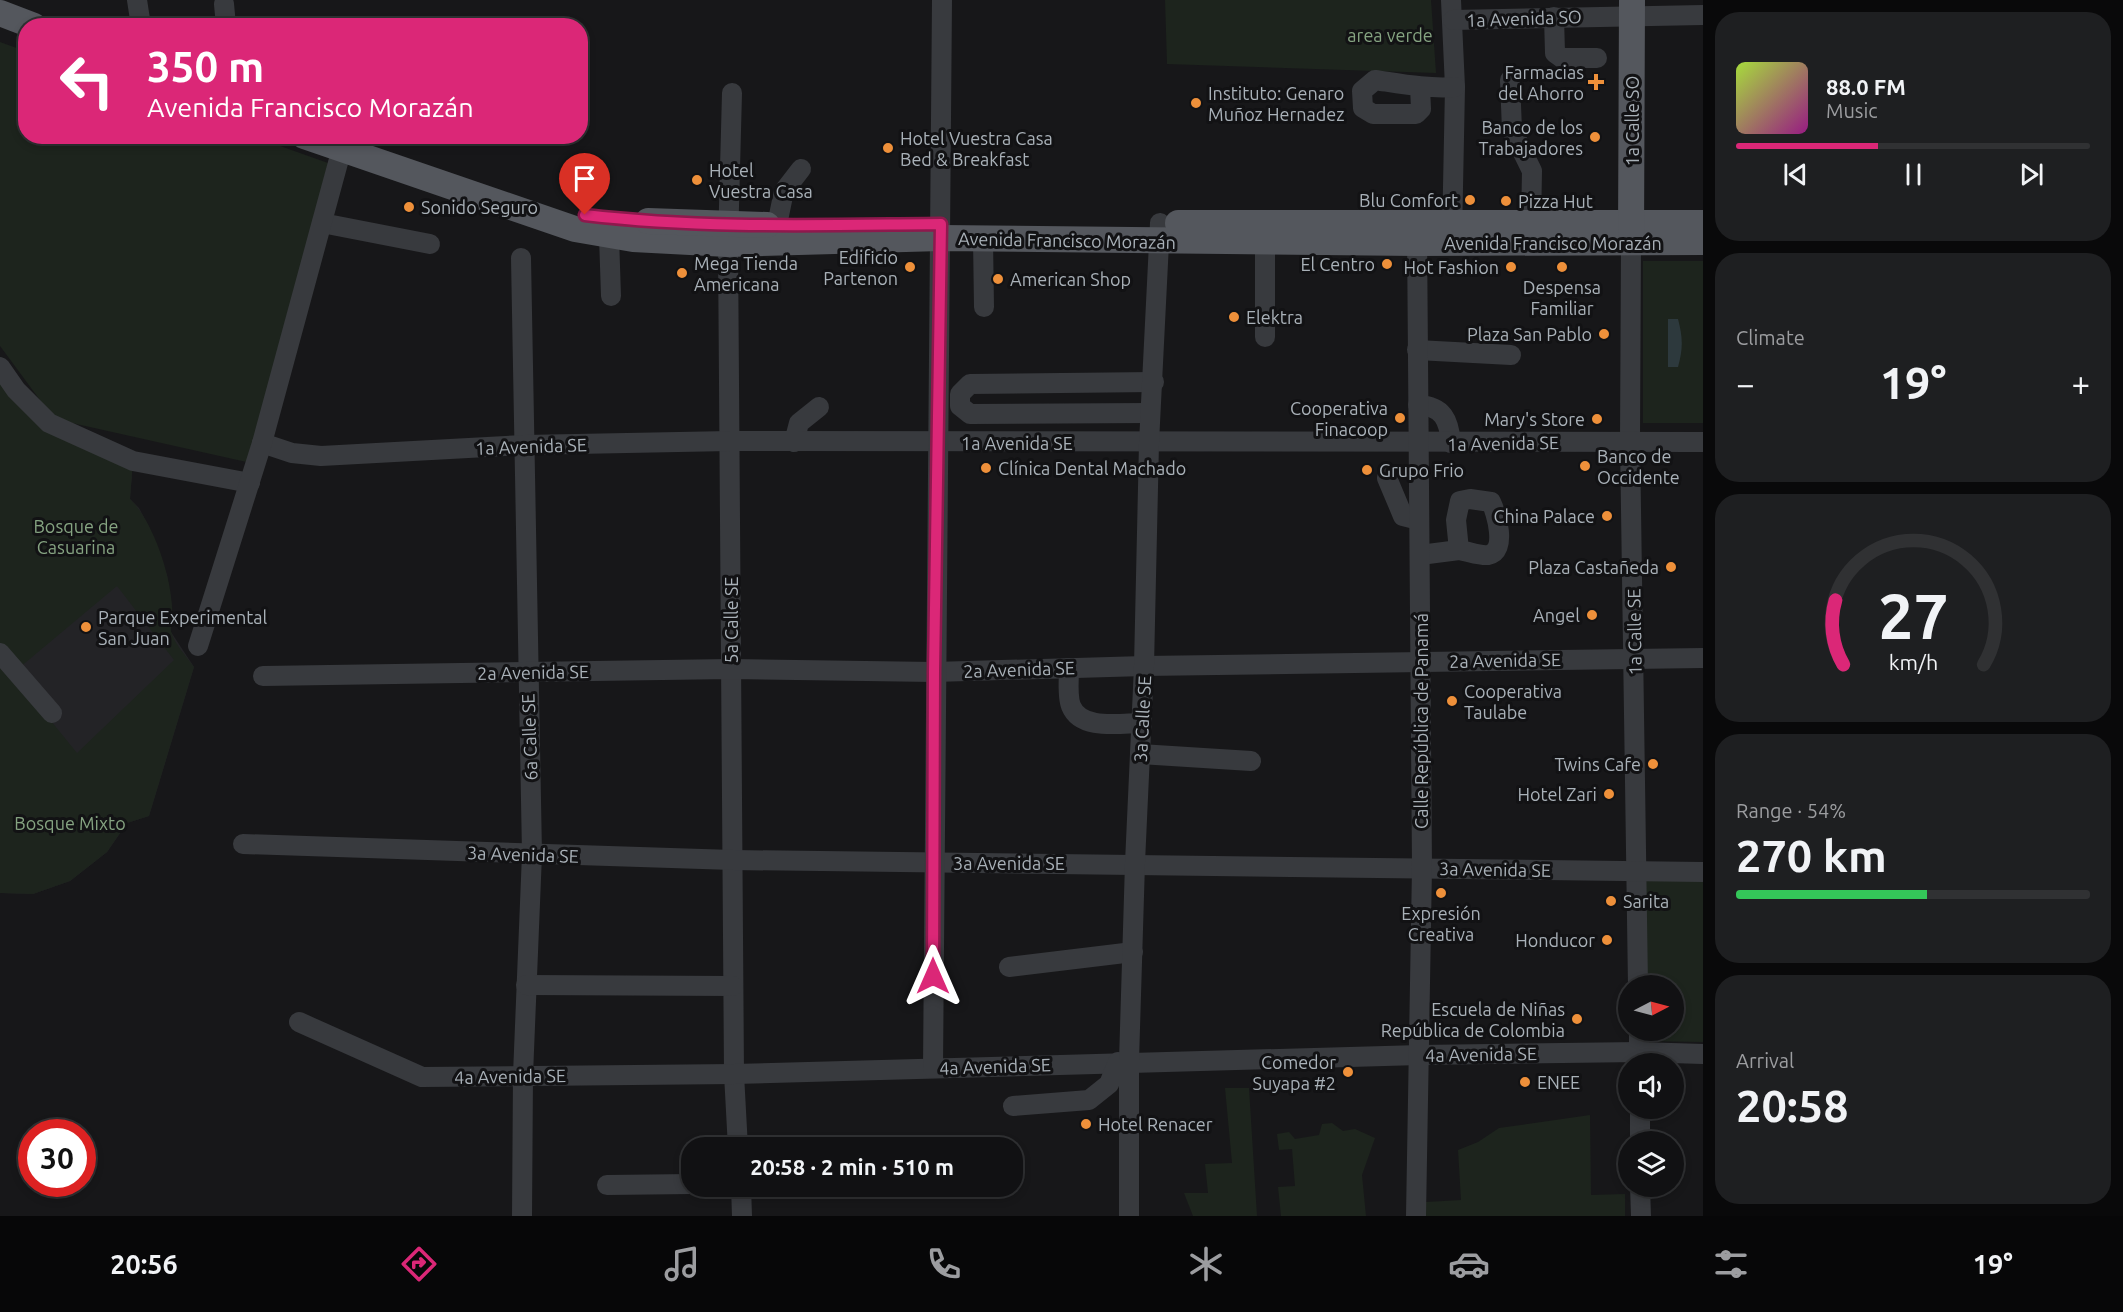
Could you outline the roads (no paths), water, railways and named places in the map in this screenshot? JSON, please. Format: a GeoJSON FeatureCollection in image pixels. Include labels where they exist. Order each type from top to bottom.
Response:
{"type":"FeatureCollection","features":[{"type":"Feature","properties":{"kind":"main road","name":"1a Calle SO"},"geometry":{"type":"LineString","coordinates":[[1632,7],[1632,233]]}},
{"type":"Feature","properties":{"kind":"main road"},"geometry":{"type":"LineString","coordinates":[[0,13],[18,20]]}},
{"type":"Feature","properties":{"kind":"main road"},"geometry":{"type":"LineString","coordinates":[[0,27],[18,33]]}},
{"type":"Feature","properties":{"kind":"main road","name":"Avenida Francisco Morazán"},"geometry":{"type":"LineString","coordinates":[[351,144],[510,201],[574,229],[609,236],[941,231],[1417,234]]}},
{"type":"Feature","properties":{"kind":"main road","name":"Avenida Francisco Morazán"},"geometry":{"type":"LineString","coordinates":[[510,201],[585,215],[728,235],[777,225],[941,231],[983,238],[1160,232],[1265,242],[1453,233],[1632,233],[1703,223]]}},
{"type":"Feature","properties":{"kind":"main road","name":"Avenida Francisco Morazán"},"geometry":{"type":"LineString","coordinates":[[1453,233],[1531,224],[1703,242]]}},
{"type":"Feature","properties":{"kind":"street"},"geometry":{"type":"LineString","coordinates":[[136,0],[139,18]]}},
{"type":"Feature","properties":{"kind":"street"},"geometry":{"type":"LineString","coordinates":[[933,1068],[934,672],[942,0]]}},
{"type":"Feature","properties":{"kind":"street"},"geometry":{"type":"LineString","coordinates":[[224,4],[225,18]]}},
{"type":"Feature","properties":{"kind":"street","name":"1a Avenida SO"},"geometry":{"type":"LineString","coordinates":[[1452,10],[1554,17],[1632,7],[1674,8],[1703,15]]}},
{"type":"Feature","properties":{"kind":"street"},"geometry":{"type":"LineString","coordinates":[[1452,10],[1455,87],[1453,233]]}},
{"type":"Feature","properties":{"kind":"street"},"geometry":{"type":"LineString","coordinates":[[1554,17],[1555,53],[1562,58],[1597,58]]}},
{"type":"Feature","properties":{"kind":"street"},"geometry":{"type":"LineString","coordinates":[[1510,80],[1512,130],[1532,171],[1531,224]]}},
{"type":"Feature","properties":{"kind":"street"},"geometry":{"type":"LineString","coordinates":[[1420,87],[1455,87]]}},
{"type":"Feature","properties":{"kind":"street","name":"5a Calle SE"},"geometry":{"type":"LineString","coordinates":[[732,93],[728,235],[733,986],[737,1137]]}},
{"type":"Feature","properties":{"kind":"street"},"geometry":{"type":"LineString","coordinates":[[198,646],[262,443],[342,144]]}},
{"type":"Feature","properties":{"kind":"street"},"geometry":{"type":"LineString","coordinates":[[777,225],[784,191],[801,170]]}},
{"type":"Feature","properties":{"kind":"street"},"geometry":{"type":"LineString","coordinates":[[321,223],[430,244]]}},
{"type":"Feature","properties":{"kind":"street","name":"3a Calle SE"},"geometry":{"type":"LineString","coordinates":[[1129,1216],[1124,1062],[1132,952],[1142,723],[1150,413],[1154,382],[1160,232]]}},
{"type":"Feature","properties":{"kind":"street","name":"1a Calle SE"},"geometry":{"type":"LineString","coordinates":[[1632,233],[1630,441],[1638,975]]}},
{"type":"Feature","properties":{"kind":"street","name":"Calle República de Panamá"},"geometry":{"type":"LineString","coordinates":[[1417,234],[1422,867],[1417,1209]]}},
{"type":"Feature","properties":{"kind":"street"},"geometry":{"type":"LineString","coordinates":[[609,236],[611,296]]}},
{"type":"Feature","properties":{"kind":"street"},"geometry":{"type":"LineString","coordinates":[[983,238],[984,307]]}},
{"type":"Feature","properties":{"kind":"street"},"geometry":{"type":"LineString","coordinates":[[1265,242],[1265,337]]}},
{"type":"Feature","properties":{"kind":"street","name":"6a Calle SE"},"geometry":{"type":"LineString","coordinates":[[521,258],[532,854],[523,1075],[522,1216]]}},
{"type":"Feature","properties":{"kind":"street"},"geometry":{"type":"LineString","coordinates":[[1417,351],[1511,355]]}},
{"type":"Feature","properties":{"kind":"street"},"geometry":{"type":"LineString","coordinates":[[0,368],[16,390],[49,423],[133,461],[250,483]]}},
{"type":"Feature","properties":{"kind":"street"},"geometry":{"type":"LineString","coordinates":[[1150,413],[970,414],[960,406],[960,394],[970,384],[1154,382]]}},
{"type":"Feature","properties":{"kind":"street"},"geometry":{"type":"LineString","coordinates":[[1418,405],[1438,408],[1446,417],[1451,443]]}},
{"type":"Feature","properties":{"kind":"street"},"geometry":{"type":"LineString","coordinates":[[794,442],[799,423],[819,407]]}},
{"type":"Feature","properties":{"kind":"street","name":"1a Avenida SE"},"geometry":{"type":"LineString","coordinates":[[262,443],[292,453],[321,456],[524,445],[730,441],[1418,444],[1703,442]]}},
{"type":"Feature","properties":{"kind":"street"},"geometry":{"type":"LineString","coordinates":[[1387,478],[1404,516],[1419,520]]}},
{"type":"Feature","properties":{"kind":"street"},"geometry":{"type":"LineString","coordinates":[[1420,555],[1459,550]]}},
{"type":"Feature","properties":{"kind":"street"},"geometry":{"type":"LineString","coordinates":[[0,653],[52,713]]}},
{"type":"Feature","properties":{"kind":"street","name":"2a Avenida SE"},"geometry":{"type":"LineString","coordinates":[[263,676],[731,669],[934,672],[1144,666],[1703,658]]}},
{"type":"Feature","properties":{"kind":"street"},"geometry":{"type":"LineString","coordinates":[[1068,668],[1071,706],[1078,717],[1099,723],[1142,723]]}},
{"type":"Feature","properties":{"kind":"street"},"geometry":{"type":"LineString","coordinates":[[1140,754],[1251,761]]}},
{"type":"Feature","properties":{"kind":"street","name":"3a Avenida SE"},"geometry":{"type":"LineString","coordinates":[[243,844],[733,860],[1135,863],[1703,872]]}},
{"type":"Feature","properties":{"kind":"street"},"geometry":{"type":"LineString","coordinates":[[1009,967],[1132,952]]}},
{"type":"Feature","properties":{"kind":"street"},"geometry":{"type":"LineString","coordinates":[[526,985],[733,986]]}},
{"type":"Feature","properties":{"kind":"street","name":"4a Avenida SE"},"geometry":{"type":"LineString","coordinates":[[299,1022],[422,1077],[734,1074],[1420,1055],[1618,1058]]}},
{"type":"Feature","properties":{"kind":"street","name":"4a Avenida SE"},"geometry":{"type":"LineString","coordinates":[[1684,1055],[1703,1054]]}},
{"type":"Feature","properties":{"kind":"street"},"geometry":{"type":"LineString","coordinates":[[1013,1106],[1089,1100],[1109,1084],[1124,1062]]}},
{"type":"Feature","properties":{"kind":"street"},"geometry":{"type":"LineString","coordinates":[[607,1185],[681,1184]]}},
{"type":"Feature","properties":{"kind":"street"},"geometry":{"type":"LineString","coordinates":[[741,1197],[742,1216]]}},
{"type":"Feature","properties":{"kind":"street"},"geometry":{"type":"LineString","coordinates":[[1640,1197],[1641,1216]]}},
{"type":"Feature","properties":{"kind":"place","name":"Farmacias del Ahorro"},"geometry":{"type":"Point","coordinates":[1596,82]}},
{"type":"Feature","properties":{"kind":"place","name":"Instituto: Genaro Muñoz Hernadez"},"geometry":{"type":"Point","coordinates":[1196,103]}},
{"type":"Feature","properties":{"kind":"place","name":"Banco de los Trabajadores"},"geometry":{"type":"Point","coordinates":[1595,137]}},
{"type":"Feature","properties":{"kind":"place","name":"Hotel Vuestra Casa Bed & Breakfast"},"geometry":{"type":"Point","coordinates":[888,148]}},
{"type":"Feature","properties":{"kind":"place","name":"Hotel Vuestra Casa"},"geometry":{"type":"Point","coordinates":[697,180]}},
{"type":"Feature","properties":{"kind":"place","name":"Blu Comfort"},"geometry":{"type":"Point","coordinates":[1470,200]}},
{"type":"Feature","properties":{"kind":"place","name":"Pizza Hut"},"geometry":{"type":"Point","coordinates":[1506,201]}},
{"type":"Feature","properties":{"kind":"place","name":"Sonido Seguro"},"geometry":{"type":"Point","coordinates":[409,207]}},
{"type":"Feature","properties":{"kind":"place","name":"El Centro"},"geometry":{"type":"Point","coordinates":[1387,264]}},
{"type":"Feature","properties":{"kind":"place","name":"Edificio Partenon"},"geometry":{"type":"Point","coordinates":[910,267]}},
{"type":"Feature","properties":{"kind":"place","name":"Hot Fashion"},"geometry":{"type":"Point","coordinates":[1511,267]}},
{"type":"Feature","properties":{"kind":"place","name":"Despensa Familiar"},"geometry":{"type":"Point","coordinates":[1562,267]}},
{"type":"Feature","properties":{"kind":"place","name":"Mega Tienda Americana"},"geometry":{"type":"Point","coordinates":[682,273]}},
{"type":"Feature","properties":{"kind":"place","name":"American Shop"},"geometry":{"type":"Point","coordinates":[998,279]}},
{"type":"Feature","properties":{"kind":"place","name":"Elektra"},"geometry":{"type":"Point","coordinates":[1234,317]}},
{"type":"Feature","properties":{"kind":"place","name":"Plaza San Pablo"},"geometry":{"type":"Point","coordinates":[1604,334]}},
{"type":"Feature","properties":{"kind":"place","name":"Cooperativa Finacoop"},"geometry":{"type":"Point","coordinates":[1400,418]}},
{"type":"Feature","properties":{"kind":"place","name":"Mary's Store"},"geometry":{"type":"Point","coordinates":[1597,419]}},
{"type":"Feature","properties":{"kind":"place","name":"Banco de Occidente"},"geometry":{"type":"Point","coordinates":[1585,466]}},
{"type":"Feature","properties":{"kind":"place","name":"Clínica Dental Machado"},"geometry":{"type":"Point","coordinates":[986,468]}},
{"type":"Feature","properties":{"kind":"place","name":"Grupo Frio"},"geometry":{"type":"Point","coordinates":[1367,470]}},
{"type":"Feature","properties":{"kind":"place","name":"China Palace"},"geometry":{"type":"Point","coordinates":[1607,516]}},
{"type":"Feature","properties":{"kind":"place","name":"Plaza Castañeda"},"geometry":{"type":"Point","coordinates":[1671,567]}},
{"type":"Feature","properties":{"kind":"place","name":"Angel"},"geometry":{"type":"Point","coordinates":[1592,615]}},
{"type":"Feature","properties":{"kind":"place","name":"Parque Experimental San Juan"},"geometry":{"type":"Point","coordinates":[86,627]}},
{"type":"Feature","properties":{"kind":"place","name":"Cooperativa Taulabe"},"geometry":{"type":"Point","coordinates":[1452,701]}},
{"type":"Feature","properties":{"kind":"place","name":"Twins Cafe"},"geometry":{"type":"Point","coordinates":[1653,764]}},
{"type":"Feature","properties":{"kind":"place","name":"Hotel Zari"},"geometry":{"type":"Point","coordinates":[1609,794]}},
{"type":"Feature","properties":{"kind":"place","name":"Expresión Creativa"},"geometry":{"type":"Point","coordinates":[1441,893]}},
{"type":"Feature","properties":{"kind":"place","name":"Sarita"},"geometry":{"type":"Point","coordinates":[1611,901]}},
{"type":"Feature","properties":{"kind":"place","name":"Honducor"},"geometry":{"type":"Point","coordinates":[1607,940]}},
{"type":"Feature","properties":{"kind":"place","name":"Escuela de Niñas República de Colombia"},"geometry":{"type":"Point","coordinates":[1577,1019]}},
{"type":"Feature","properties":{"kind":"place","name":"Comedor Suyapa #2"},"geometry":{"type":"Point","coordinates":[1348,1072]}},
{"type":"Feature","properties":{"kind":"place","name":"ENEE"},"geometry":{"type":"Point","coordinates":[1525,1082]}},
{"type":"Feature","properties":{"kind":"place","name":"Hotel Renacer"},"geometry":{"type":"Point","coordinates":[1086,1124]}},
{"type":"Feature","properties":{"kind":"park label","name":"area verde"},"geometry":{"type":"Point","coordinates":[1390,35]}},
{"type":"Feature","properties":{"kind":"park label","name":"Bosque de Casuarina"},"geometry":{"type":"Point","coordinates":[76,536]}},
{"type":"Feature","properties":{"kind":"park label","name":"Bosque Mixto"},"geometry":{"type":"Point","coordinates":[70,823]}}]}
